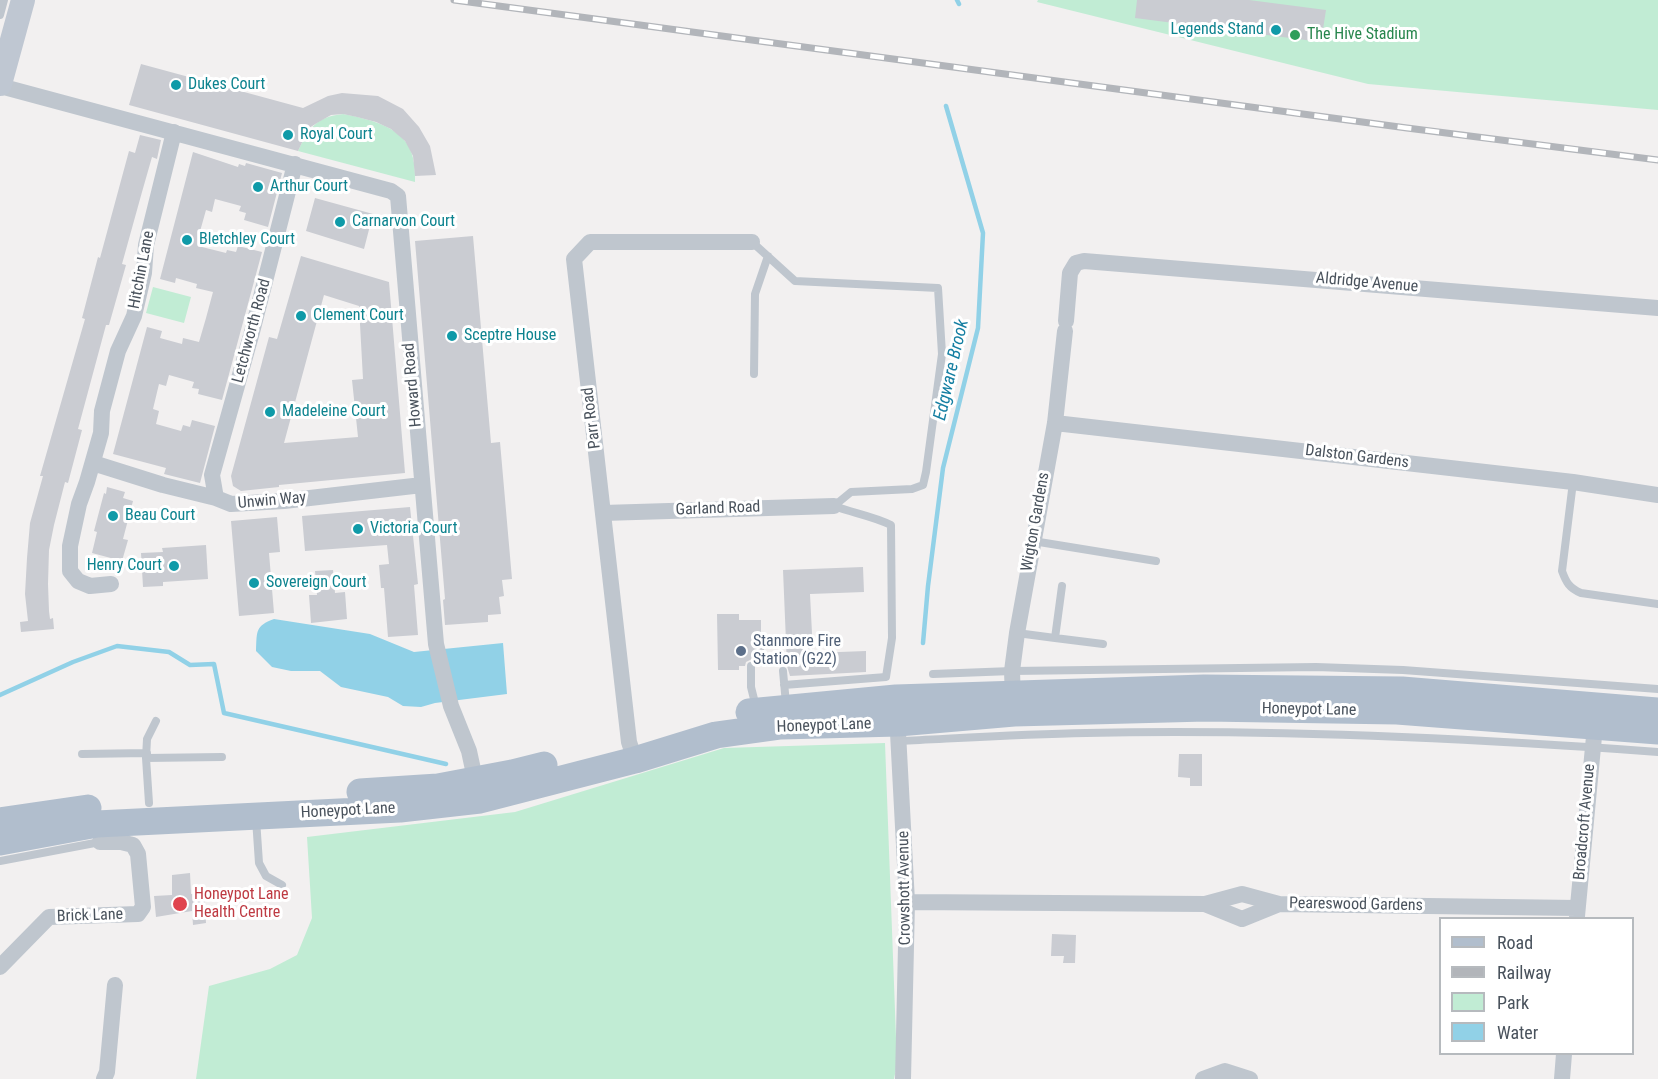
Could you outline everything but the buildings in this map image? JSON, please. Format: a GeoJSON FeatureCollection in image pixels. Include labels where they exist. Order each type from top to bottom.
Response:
{"type":"FeatureCollection","features":[{"type":"Feature","properties":{"kind":"main road"},"geometry":{"type":"LineString","coordinates":[[0,85],[23,0]]}},
{"type":"Feature","properties":{"kind":"main road","name":"Honeypot Lane"},"geometry":{"type":"LineString","coordinates":[[632,751],[710,718],[757,710],[786,706],[898,721],[1013,692],[1204,688],[1402,680],[1658,711]]}},
{"type":"Feature","properties":{"kind":"main road","name":"Honeypot Lane"},"geometry":{"type":"LineString","coordinates":[[1013,692],[1206,708],[1385,711],[1594,736],[1658,731]]}},
{"type":"Feature","properties":{"kind":"main road","name":"Honeypot Lane"},"geometry":{"type":"LineString","coordinates":[[0,842],[98,827],[256,815],[400,808],[478,791],[512,773],[716,735],[786,706]]}},
{"type":"Feature","properties":{"kind":"main road","name":"Honeypot Lane"},"geometry":{"type":"LineString","coordinates":[[0,821],[98,806],[438,787],[478,791]]}},
{"type":"Feature","properties":{"kind":"street"},"geometry":{"type":"LineString","coordinates":[[0,85],[174,132]]}},
{"type":"Feature","properties":{"kind":"street","name":"Howard Road"},"geometry":{"type":"LineString","coordinates":[[174,132],[391,191],[398,196],[435,644],[451,706],[469,751],[478,791]]}},
{"type":"Feature","properties":{"kind":"street","name":"Hitchin Lane"},"geometry":{"type":"LineString","coordinates":[[111,584],[90,586],[78,581],[70,571],[70,546],[79,504],[93,463],[102,411],[118,351],[132,322],[144,273],[146,245],[174,132]]}},
{"type":"Feature","properties":{"kind":"street","name":"Letchworth Road"},"geometry":{"type":"LineString","coordinates":[[216,498],[212,475],[295,164]]}},
{"type":"Feature","properties":{"kind":"street","name":"Parr Road"},"geometry":{"type":"LineString","coordinates":[[632,751],[574,259],[590,242],[752,242]]}},
{"type":"Feature","properties":{"kind":"street","name":"Aldridge Avenue"},"geometry":{"type":"LineString","coordinates":[[1076,263],[1099,260],[1658,308]]}},
{"type":"Feature","properties":{"kind":"street","name":"Wigton Gardens"},"geometry":{"type":"LineString","coordinates":[[1013,692],[1017,633],[1055,423],[1070,273],[1076,263]]}},
{"type":"Feature","properties":{"kind":"street","name":"Dalston Gardens"},"geometry":{"type":"LineString","coordinates":[[1055,423],[1572,482],[1658,495]]}},
{"type":"Feature","properties":{"kind":"street","name":"Unwin Way"},"geometry":{"type":"LineString","coordinates":[[93,463],[231,504],[284,501],[422,484]]}},
{"type":"Feature","properties":{"kind":"street","name":"Garland Road"},"geometry":{"type":"LineString","coordinates":[[603,513],[834,506]]}},
{"type":"Feature","properties":{"kind":"street","name":"Crowshott Avenue"},"geometry":{"type":"LineString","coordinates":[[898,721],[907,902],[903,1079]]}},
{"type":"Feature","properties":{"kind":"street","name":"Broadcroft Avenue"},"geometry":{"type":"LineString","coordinates":[[1577,913],[1594,736]]}},
{"type":"Feature","properties":{"kind":"street","name":"Brick Lane"},"geometry":{"type":"LineString","coordinates":[[0,967],[49,917],[138,914],[143,907],[138,854],[133,845],[121,842],[98,827]]}},
{"type":"Feature","properties":{"kind":"street","name":"Peareswood Gardens"},"geometry":{"type":"LineString","coordinates":[[907,902],[1205,904],[1242,894],[1279,904],[1577,913]]}},
{"type":"Feature","properties":{"kind":"street","name":"Peareswood Gardens"},"geometry":{"type":"LineString","coordinates":[[1205,904],[1242,919],[1279,904]]}},
{"type":"Feature","properties":{"kind":"street"},"geometry":{"type":"LineString","coordinates":[[104,1079],[107,1072],[115,985]]}},
{"type":"Feature","properties":{"kind":"street"},"geometry":{"type":"LineString","coordinates":[[1562,1079],[1564,1055]]}},
{"type":"Feature","properties":{"kind":"street"},"geometry":{"type":"LineString","coordinates":[[1203,1079],[1225,1071],[1250,1079]]}},
{"type":"Feature","properties":{"kind":"lane"},"geometry":{"type":"LineString","coordinates":[[0,15],[4,0]]}},
{"type":"Feature","properties":{"kind":"lane"},"geometry":{"type":"LineString","coordinates":[[752,242],[795,281],[938,288],[942,354],[923,485],[912,489],[851,492],[834,506],[852,513],[875,517],[891,525],[892,638],[886,677],[786,706],[783,670]]}},
{"type":"Feature","properties":{"kind":"lane"},"geometry":{"type":"LineString","coordinates":[[754,374],[754,294],[768,256]]}},
{"type":"Feature","properties":{"kind":"lane"},"geometry":{"type":"LineString","coordinates":[[1572,482],[1562,571],[1565,581],[1571,589],[1581,593],[1658,604]]}},
{"type":"Feature","properties":{"kind":"lane"},"geometry":{"type":"LineString","coordinates":[[1032,541],[1156,561]]}},
{"type":"Feature","properties":{"kind":"lane"},"geometry":{"type":"LineString","coordinates":[[1055,638],[1062,586]]}},
{"type":"Feature","properties":{"kind":"lane"},"geometry":{"type":"LineString","coordinates":[[1017,633],[1103,644]]}},
{"type":"Feature","properties":{"kind":"lane"},"geometry":{"type":"LineString","coordinates":[[751,666],[751,687],[757,710]]}},
{"type":"Feature","properties":{"kind":"lane"},"geometry":{"type":"LineString","coordinates":[[933,674],[1013,692]]}},
{"type":"Feature","properties":{"kind":"lane"},"geometry":{"type":"LineString","coordinates":[[1402,680],[1658,689]]}},
{"type":"Feature","properties":{"kind":"lane"},"geometry":{"type":"LineString","coordinates":[[150,803],[147,739],[156,721]]}},
{"type":"Feature","properties":{"kind":"lane"},"geometry":{"type":"LineString","coordinates":[[898,721],[1086,733],[1594,736],[1658,752]]}},
{"type":"Feature","properties":{"kind":"lane"},"geometry":{"type":"LineString","coordinates":[[82,754],[222,757]]}},
{"type":"Feature","properties":{"kind":"lane"},"geometry":{"type":"LineString","coordinates":[[256,815],[259,863],[266,876],[282,885]]}},
{"type":"Feature","properties":{"kind":"lane"},"geometry":{"type":"LineString","coordinates":[[0,861],[98,827]]}},
{"type":"Feature","properties":{"kind":"green space"},"geometry":{"type":"Polygon","coordinates":[[[1038,0],[1658,0],[1658,110],[1368,84],[1037,2],[1038,0]]]}},
{"type":"Feature","properties":{"kind":"green space"},"geometry":{"type":"Polygon","coordinates":[[[343,114],[386,126],[403,139],[413,158],[415,182],[298,151],[314,125],[326,118],[343,114]]]}},
{"type":"Feature","properties":{"kind":"green space"},"geometry":{"type":"Polygon","coordinates":[[[153,287],[191,297],[184,323],[146,313],[153,287]]]}},
{"type":"Feature","properties":{"kind":"green space"},"geometry":{"type":"Polygon","coordinates":[[[885,743],[897,1064],[894,1079],[196,1079],[209,986],[270,969],[297,955],[312,918],[307,837],[515,812],[724,748],[885,743]]]}},
{"type":"Feature","properties":{"kind":"water"},"geometry":{"type":"Polygon","coordinates":[[[274,619],[370,634],[414,652],[503,643],[507,694],[435,703],[421,707],[403,706],[388,697],[341,687],[320,671],[291,671],[272,667],[256,651],[256,644],[260,627],[274,619]]]}},
{"type":"Feature","properties":{"kind":"waterway","name":"Edgware Brook"},"geometry":{"type":"LineString","coordinates":[[957,0],[959,4]]}},
{"type":"Feature","properties":{"kind":"waterway","name":"Edgware Brook"},"geometry":{"type":"LineString","coordinates":[[923,643],[943,468],[978,328],[983,233],[946,106]]}},
{"type":"Feature","properties":{"kind":"waterway"},"geometry":{"type":"LineString","coordinates":[[0,695],[73,662],[117,646],[169,652],[190,665],[214,664],[224,713],[446,764]]}},
{"type":"Feature","properties":{"kind":"railway"},"geometry":{"type":"LineString","coordinates":[[454,0],[1658,160]]}},
{"type":"Feature","properties":{"kind":"place","name":"Legends Stand"},"geometry":{"type":"Point","coordinates":[1276,30]}},
{"type":"Feature","properties":{"kind":"place","name":"The Hive Stadium"},"geometry":{"type":"Point","coordinates":[1295,35]}},
{"type":"Feature","properties":{"kind":"place","name":"Dukes Court"},"geometry":{"type":"Point","coordinates":[176,85]}},
{"type":"Feature","properties":{"kind":"place","name":"Royal Court"},"geometry":{"type":"Point","coordinates":[288,135]}},
{"type":"Feature","properties":{"kind":"place","name":"Arthur Court"},"geometry":{"type":"Point","coordinates":[258,187]}},
{"type":"Feature","properties":{"kind":"place","name":"Carnarvon Court"},"geometry":{"type":"Point","coordinates":[340,222]}},
{"type":"Feature","properties":{"kind":"place","name":"Bletchley Court"},"geometry":{"type":"Point","coordinates":[187,240]}},
{"type":"Feature","properties":{"kind":"place","name":"Clement Court"},"geometry":{"type":"Point","coordinates":[301,316]}},
{"type":"Feature","properties":{"kind":"place","name":"Sceptre House"},"geometry":{"type":"Point","coordinates":[452,336]}},
{"type":"Feature","properties":{"kind":"place","name":"Madeleine Court"},"geometry":{"type":"Point","coordinates":[270,412]}},
{"type":"Feature","properties":{"kind":"place","name":"Beau Court"},"geometry":{"type":"Point","coordinates":[113,516]}},
{"type":"Feature","properties":{"kind":"place","name":"Victoria Court"},"geometry":{"type":"Point","coordinates":[358,529]}},
{"type":"Feature","properties":{"kind":"place","name":"Henry Court"},"geometry":{"type":"Point","coordinates":[174,566]}},
{"type":"Feature","properties":{"kind":"place","name":"Sovereign Court"},"geometry":{"type":"Point","coordinates":[254,583]}},
{"type":"Feature","properties":{"kind":"place","name":"Stanmore Fire Station (G22)"},"geometry":{"type":"Point","coordinates":[741,651]}},
{"type":"Feature","properties":{"kind":"place","name":"Honeypot Lane Health Centre"},"geometry":{"type":"Point","coordinates":[180,904]}}]}
